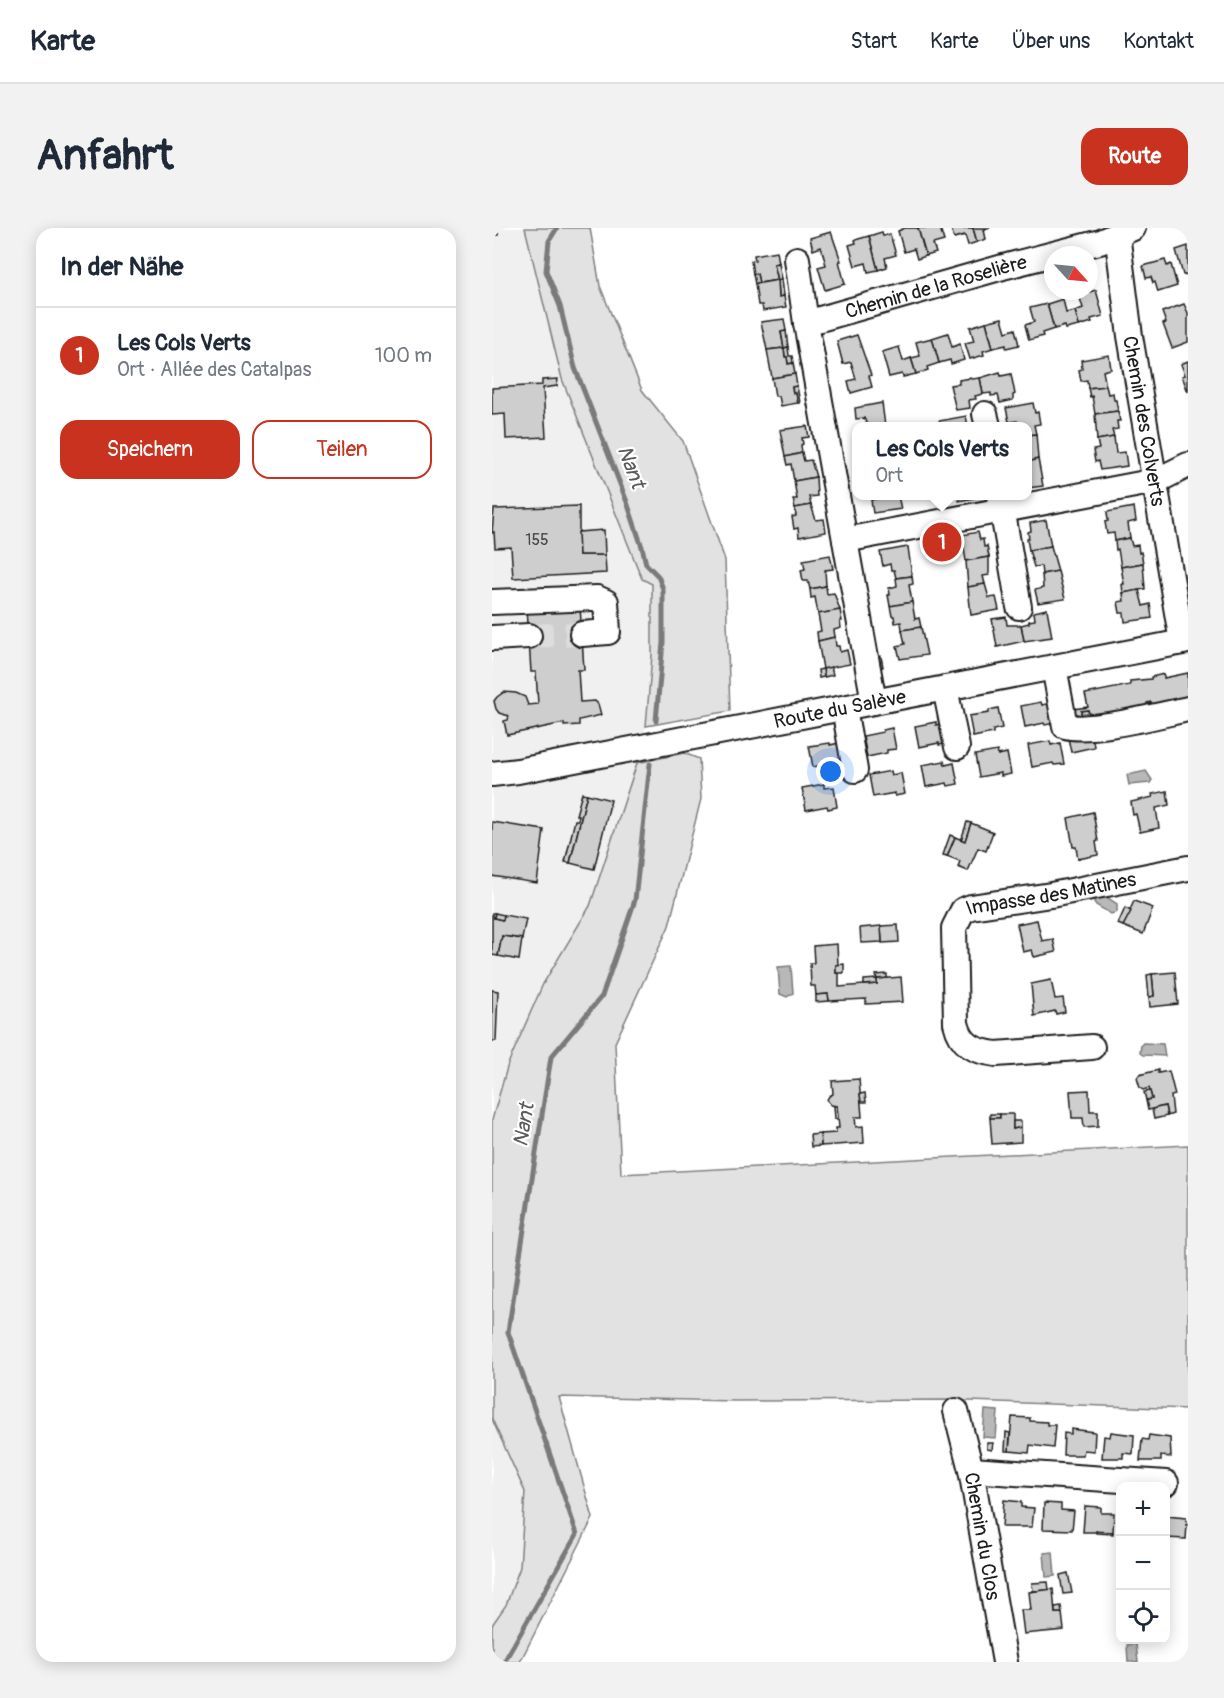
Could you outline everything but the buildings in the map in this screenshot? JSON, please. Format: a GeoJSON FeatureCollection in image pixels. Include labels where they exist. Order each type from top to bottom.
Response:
{"type":"FeatureCollection","features":[{"type":"Feature","properties":{"kind":"street","name":"Chemin de la Roselière"},"geometry":{"type":"LineString","coordinates":[[806,323],[1003,267],[1101,242],[1125,231]]}},
{"type":"Feature","properties":{"kind":"street","name":"Chemin des Colverts"},"geometry":{"type":"LineString","coordinates":[[1125,231],[1130,336],[1185,641]]}},
{"type":"Feature","properties":{"kind":"street"},"geometry":{"type":"LineString","coordinates":[[797,259],[806,323],[874,702]]}},
{"type":"Feature","properties":{"kind":"street"},"geometry":{"type":"LineString","coordinates":[[1032,499],[1156,481],[1188,465]]}},
{"type":"Feature","properties":{"kind":"street"},"geometry":{"type":"LineString","coordinates":[[845,540],[1022,500]]}},
{"type":"Feature","properties":{"kind":"street"},"geometry":{"type":"LineString","coordinates":[[1001,503],[1018,607]]}},
{"type":"Feature","properties":{"kind":"street"},"geometry":{"type":"LineString","coordinates":[[492,602],[597,598],[606,602],[608,632],[582,634]]}},
{"type":"Feature","properties":{"kind":"street"},"geometry":{"type":"LineString","coordinates":[[492,638],[529,636]]}},
{"type":"Feature","properties":{"kind":"street","name":"Route du Salève"},"geometry":{"type":"LineString","coordinates":[[492,774],[518,771],[1185,641]]}},
{"type":"Feature","properties":{"kind":"street"},"geometry":{"type":"LineString","coordinates":[[1054,667],[1065,726],[1074,728],[1127,722],[1188,709]]}},
{"type":"Feature","properties":{"kind":"street"},"geometry":{"type":"LineString","coordinates":[[945,688],[957,747]]}},
{"type":"Feature","properties":{"kind":"street"},"geometry":{"type":"LineString","coordinates":[[844,708],[855,770]]}},
{"type":"Feature","properties":{"kind":"street","name":"Impasse des Matines"},"geometry":{"type":"LineString","coordinates":[[1092,1047],[996,1054],[981,1052],[967,1044],[959,1035],[956,1023],[952,938],[957,918],[963,910],[970,907],[1051,895],[1188,867]]}},
{"type":"Feature","properties":{"kind":"street","name":"Chemin du Clos"},"geometry":{"type":"LineString","coordinates":[[956,1411],[971,1470],[1005,1662]]}},
{"type":"Feature","properties":{"kind":"street"},"geometry":{"type":"LineString","coordinates":[[971,1470],[1151,1482]]}},
{"type":"Feature","properties":{"kind":"shaded area"},"geometry":{"type":"Polygon","coordinates":[[[492,228],[525,228],[562,379],[642,578],[652,584],[652,655],[646,726],[637,763],[590,906],[543,984],[508,1064],[492,1120],[492,228]]]}},
{"type":"Feature","properties":{"kind":"shaded area"},"geometry":{"type":"Polygon","coordinates":[[[525,228],[590,228],[600,286],[642,390],[683,441],[725,560],[730,711],[646,726],[652,655],[652,584],[642,579],[562,379],[525,228]]]}},
{"type":"Feature","properties":{"kind":"shaded area"},"geometry":{"type":"Polygon","coordinates":[[[684,753],[699,759],[701,799],[669,926],[615,1043],[621,1174],[1188,1145],[1188,1409],[943,1400],[735,1401],[559,1397],[593,1518],[520,1662],[492,1662],[492,1625],[506,1605],[520,1567],[525,1492],[492,1419],[492,1120],[508,1064],[543,984],[590,906],[637,763],[684,753]]]}},
{"type":"Feature","properties":{"kind":"shaded area"},"geometry":{"type":"Polygon","coordinates":[[[1146,771],[1152,780],[1150,783],[1129,785],[1127,775],[1146,771]]]}},
{"type":"Feature","properties":{"kind":"shaded area"},"geometry":{"type":"Polygon","coordinates":[[[1105,896],[1117,904],[1117,912],[1111,914],[1096,905],[1094,902],[1097,897],[1105,896]]]}},
{"type":"Feature","properties":{"kind":"shaded area"},"geometry":{"type":"Polygon","coordinates":[[[791,966],[793,993],[787,997],[780,994],[778,967],[791,966]]]}},
{"type":"Feature","properties":{"kind":"shaded area"},"geometry":{"type":"Polygon","coordinates":[[[1143,1043],[1163,1044],[1165,1056],[1143,1055],[1140,1053],[1143,1043]]]}},
{"type":"Feature","properties":{"kind":"shaded area"},"geometry":{"type":"Polygon","coordinates":[[[985,1410],[998,1411],[996,1438],[983,1437],[985,1410]]]}},
{"type":"Feature","properties":{"kind":"shaded area"},"geometry":{"type":"Polygon","coordinates":[[[492,1419],[525,1492],[520,1567],[506,1605],[492,1625],[492,1419]]]}},
{"type":"Feature","properties":{"kind":"shaded area"},"geometry":{"type":"Polygon","coordinates":[[[1053,1552],[1055,1576],[1046,1577],[1044,1553],[1053,1552]]]}},
{"type":"Feature","properties":{"kind":"shaded area"},"geometry":{"type":"Polygon","coordinates":[[[1136,1644],[1138,1662],[1128,1662],[1127,1645],[1136,1644]]]}},
{"type":"Feature","properties":{"kind":"waterway","name":"Nant"},"geometry":{"type":"LineString","coordinates":[[557,228],[549,241],[546,271],[560,306],[575,368],[627,502],[646,564],[658,576],[663,589],[663,642],[656,721]]}},
{"type":"Feature","properties":{"kind":"waterway","name":"Nant"},"geometry":{"type":"LineString","coordinates":[[504,1662],[577,1534],[508,1332],[551,1057],[602,996],[635,900],[650,764]]}},
{"type":"Feature","properties":{"kind":"tunnel"},"geometry":{"type":"LineString","coordinates":[[529,636],[582,634]]}},
{"type":"Feature","properties":{"kind":"place","name":"Les Cols Verts"},"geometry":{"type":"Point","coordinates":[942,542]}}]}
